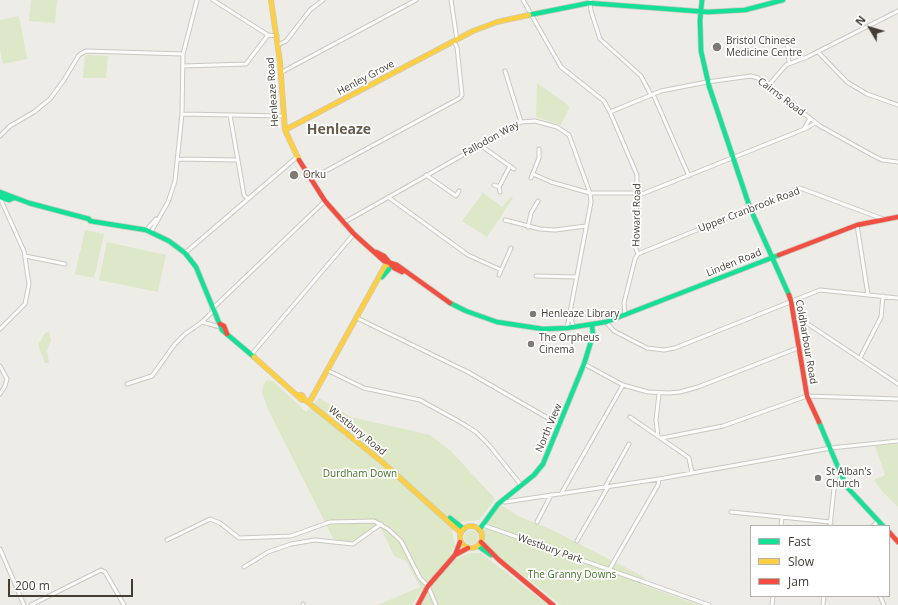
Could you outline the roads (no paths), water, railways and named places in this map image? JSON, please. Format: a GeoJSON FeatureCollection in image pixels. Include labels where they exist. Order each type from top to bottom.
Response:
{"type":"FeatureCollection","features":[{"type":"Feature","properties":{"kind":"main road","name":"Henleaze Road"},"geometry":{"type":"LineString","coordinates":[[271,0],[282,72],[283,116],[285,130],[297,157],[325,201],[343,223],[372,250],[387,258],[390,264],[397,265],[441,298],[466,311],[491,320],[534,329],[567,328]]}},
{"type":"Feature","properties":{"kind":"main road","name":"Coldharbour Road"},"geometry":{"type":"LineString","coordinates":[[702,0],[700,12],[701,52],[707,82],[750,208],[791,301],[807,396],[831,448],[841,477],[846,486],[882,525]]}},
{"type":"Feature","properties":{"kind":"main road","name":"Henley Grove"},"geometry":{"type":"LineString","coordinates":[[285,130],[485,26],[590,2],[700,12],[745,10],[768,2],[783,0]]}},
{"type":"Feature","properties":{"kind":"main road","name":"Westbury Road"},"geometry":{"type":"LineString","coordinates":[[0,192],[15,198],[89,219],[96,219],[96,221],[149,231],[169,241],[185,253],[202,276],[213,310],[220,326],[224,326],[227,334],[302,400],[307,402],[381,461],[462,530]]}},
{"type":"Feature","properties":{"kind":"main road","name":"Westbury Road"},"geometry":{"type":"LineString","coordinates":[[0,196],[9,200],[15,198]]}},
{"type":"Feature","properties":{"kind":"main road","name":"Linden Road"},"geometry":{"type":"LineString","coordinates":[[567,328],[606,322],[857,226],[883,219],[898,217]]}},
{"type":"Feature","properties":{"kind":"main road"},"geometry":{"type":"LineString","coordinates":[[307,402],[379,279],[389,269],[390,264]]}},
{"type":"Feature","properties":{"kind":"main road","name":"North View"},"geometry":{"type":"LineString","coordinates":[[478,528],[501,501],[539,470],[560,425],[584,364],[593,335],[592,325]]}},
{"type":"Feature","properties":{"kind":"main road","name":"North View"},"geometry":{"type":"LineString","coordinates":[[478,528],[487,517]]}},
{"type":"Feature","properties":{"kind":"main road"},"geometry":{"type":"LineString","coordinates":[[418,605],[428,586],[455,555],[460,542],[462,530],[470,526],[478,528],[482,536],[479,544],[455,555]]}},
{"type":"Feature","properties":{"kind":"main road"},"geometry":{"type":"LineString","coordinates":[[460,542],[468,548]]}},
{"type":"Feature","properties":{"kind":"main road"},"geometry":{"type":"LineString","coordinates":[[479,544],[553,605]]}},
{"type":"Feature","properties":{"kind":"street"},"geometry":{"type":"LineString","coordinates":[[149,231],[172,191],[178,159],[182,114],[183,54],[197,0]]}},
{"type":"Feature","properties":{"kind":"street"},"geometry":{"type":"LineString","coordinates":[[213,0],[268,35],[277,36]]}},
{"type":"Feature","properties":{"kind":"street"},"geometry":{"type":"LineString","coordinates":[[278,45],[286,41],[310,10],[323,0]]}},
{"type":"Feature","properties":{"kind":"street"},"geometry":{"type":"LineString","coordinates":[[282,72],[416,0]]}},
{"type":"Feature","properties":{"kind":"street"},"geometry":{"type":"LineString","coordinates":[[311,179],[460,98],[461,88],[451,0]]}},
{"type":"Feature","properties":{"kind":"street"},"geometry":{"type":"LineString","coordinates":[[523,0],[532,15]]}},
{"type":"Feature","properties":{"kind":"street"},"geometry":{"type":"LineString","coordinates":[[590,2],[600,39],[641,76],[652,94],[689,176]]}},
{"type":"Feature","properties":{"kind":"street"},"geometry":{"type":"LineString","coordinates":[[768,86],[784,66],[789,63],[818,52],[898,11]]}},
{"type":"Feature","properties":{"kind":"street","name":"Howard Road"},"geometry":{"type":"LineString","coordinates":[[532,15],[561,66],[604,101],[637,175],[636,249],[638,254],[635,259],[624,303],[625,315]]}},
{"type":"Feature","properties":{"kind":"street"},"geometry":{"type":"LineString","coordinates":[[183,66],[246,64],[268,35]]}},
{"type":"Feature","properties":{"kind":"street"},"geometry":{"type":"LineString","coordinates":[[787,38],[789,63]]}},
{"type":"Feature","properties":{"kind":"street"},"geometry":{"type":"LineString","coordinates":[[0,136],[10,126],[34,112],[50,99],[64,80],[79,55],[86,51],[183,54]]}},
{"type":"Feature","properties":{"kind":"street"},"geometry":{"type":"LineString","coordinates":[[818,52],[847,82],[867,94],[898,105]]}},
{"type":"Feature","properties":{"kind":"street"},"geometry":{"type":"LineString","coordinates":[[505,71],[522,122]]}},
{"type":"Feature","properties":{"kind":"street","name":"Cairns Road"},"geometry":{"type":"LineString","coordinates":[[610,112],[652,94],[707,82],[751,76],[758,78],[815,123],[882,160],[898,162]]}},
{"type":"Feature","properties":{"kind":"street"},"geometry":{"type":"LineString","coordinates":[[182,114],[283,116]]}},
{"type":"Feature","properties":{"kind":"street"},"geometry":{"type":"LineString","coordinates":[[230,115],[244,195],[247,198]]}},
{"type":"Feature","properties":{"kind":"street"},"geometry":{"type":"LineString","coordinates":[[804,129],[810,118]]}},
{"type":"Feature","properties":{"kind":"street","name":"Fallodon Way"},"geometry":{"type":"LineString","coordinates":[[343,223],[522,122],[534,121],[563,130],[569,136],[590,193]]}},
{"type":"Feature","properties":{"kind":"street"},"geometry":{"type":"LineString","coordinates":[[533,174],[551,182],[590,193],[637,195],[689,176],[804,129],[815,123]]}},
{"type":"Feature","properties":{"kind":"street"},"geometry":{"type":"LineString","coordinates":[[480,145],[514,169]]}},
{"type":"Feature","properties":{"kind":"street"},"geometry":{"type":"LineString","coordinates":[[531,178],[540,155],[539,150]]}},
{"type":"Feature","properties":{"kind":"street"},"geometry":{"type":"LineString","coordinates":[[540,155],[546,155]]}},
{"type":"Feature","properties":{"kind":"street"},"geometry":{"type":"LineString","coordinates":[[185,253],[247,198],[297,157]]}},
{"type":"Feature","properties":{"kind":"street"},"geometry":{"type":"LineString","coordinates":[[178,159],[238,160]]}},
{"type":"Feature","properties":{"kind":"street"},"geometry":{"type":"LineString","coordinates":[[500,192],[499,187],[510,166]]}},
{"type":"Feature","properties":{"kind":"street"},"geometry":{"type":"LineString","coordinates":[[426,175],[456,196],[459,191]]}},
{"type":"Feature","properties":{"kind":"street"},"geometry":{"type":"LineString","coordinates":[[494,185],[499,187]]}},
{"type":"Feature","properties":{"kind":"street","name":"Upper Cranbrook Road"},"geometry":{"type":"LineString","coordinates":[[638,254],[802,188],[883,219]]}},
{"type":"Feature","properties":{"kind":"street"},"geometry":{"type":"LineString","coordinates":[[567,328],[586,226],[590,193]]}},
{"type":"Feature","properties":{"kind":"street"},"geometry":{"type":"LineString","coordinates":[[0,196],[25,256],[29,284],[25,304],[19,312],[0,330]]}},
{"type":"Feature","properties":{"kind":"street"},"geometry":{"type":"LineString","coordinates":[[388,197],[468,255],[501,270]]}},
{"type":"Feature","properties":{"kind":"street"},"geometry":{"type":"LineString","coordinates":[[127,384],[152,376],[180,339],[202,322],[325,201]]}},
{"type":"Feature","properties":{"kind":"street"},"geometry":{"type":"LineString","coordinates":[[528,227],[535,205],[538,201]]}},
{"type":"Feature","properties":{"kind":"street"},"geometry":{"type":"LineString","coordinates":[[531,202],[535,205]]}},
{"type":"Feature","properties":{"kind":"street"},"geometry":{"type":"LineString","coordinates":[[505,220],[528,227],[555,230],[586,226]]}},
{"type":"Feature","properties":{"kind":"street"},"geometry":{"type":"LineString","coordinates":[[511,228],[513,223]]}},
{"type":"Feature","properties":{"kind":"street"},"geometry":{"type":"LineString","coordinates":[[857,226],[868,294]]}},
{"type":"Feature","properties":{"kind":"street"},"geometry":{"type":"LineString","coordinates":[[251,355],[354,234]]}},
{"type":"Feature","properties":{"kind":"street"},"geometry":{"type":"LineString","coordinates":[[499,275],[511,248]]}},
{"type":"Feature","properties":{"kind":"street"},"geometry":{"type":"LineString","coordinates":[[25,256],[65,264]]}},
{"type":"Feature","properties":{"kind":"street"},"geometry":{"type":"LineString","coordinates":[[536,276],[577,277]]}},
{"type":"Feature","properties":{"kind":"street"},"geometry":{"type":"LineString","coordinates":[[606,322],[614,331],[647,348],[669,349],[820,290],[898,298]]}},
{"type":"Feature","properties":{"kind":"street"},"geometry":{"type":"LineString","coordinates":[[860,358],[881,317],[883,296]]}},
{"type":"Feature","properties":{"kind":"street"},"geometry":{"type":"LineString","coordinates":[[570,317],[574,327]]}},
{"type":"Feature","properties":{"kind":"street"},"geometry":{"type":"LineString","coordinates":[[356,318],[468,372],[560,425]]}},
{"type":"Feature","properties":{"kind":"street"},"geometry":{"type":"LineString","coordinates":[[794,318],[802,320],[898,384]]}},
{"type":"Feature","properties":{"kind":"street"},"geometry":{"type":"LineString","coordinates":[[202,322],[220,326]]}},
{"type":"Feature","properties":{"kind":"street"},"geometry":{"type":"LineString","coordinates":[[584,364],[623,385],[638,390],[659,394],[680,392],[698,387],[798,348]]}},
{"type":"Feature","properties":{"kind":"street"},"geometry":{"type":"LineString","coordinates":[[0,366],[7,378],[5,386],[0,394]]}},
{"type":"Feature","properties":{"kind":"street"},"geometry":{"type":"LineString","coordinates":[[327,370],[364,388],[420,400],[460,422],[476,432],[489,445],[521,485]]}},
{"type":"Feature","properties":{"kind":"street"},"geometry":{"type":"LineString","coordinates":[[561,494],[623,385]]}},
{"type":"Feature","properties":{"kind":"street"},"geometry":{"type":"LineString","coordinates":[[658,436],[656,417],[659,394]]}},
{"type":"Feature","properties":{"kind":"street"},"geometry":{"type":"LineString","coordinates":[[662,438],[723,426],[807,396],[898,399]]}},
{"type":"Feature","properties":{"kind":"street"},"geometry":{"type":"LineString","coordinates":[[630,416],[688,458],[692,473]]}},
{"type":"Feature","properties":{"kind":"street"},"geometry":{"type":"LineString","coordinates":[[501,501],[505,502],[607,487],[831,448],[898,441]]}},
{"type":"Feature","properties":{"kind":"street"},"geometry":{"type":"LineString","coordinates":[[577,541],[629,444]]}},
{"type":"Feature","properties":{"kind":"street"},"geometry":{"type":"LineString","coordinates":[[731,512],[831,524],[834,489],[841,477]]}},
{"type":"Feature","properties":{"kind":"street"},"geometry":{"type":"LineString","coordinates":[[609,570],[658,485],[659,478]]}},
{"type":"Feature","properties":{"kind":"street"},"geometry":{"type":"LineString","coordinates":[[536,522],[552,495]]}},
{"type":"Feature","properties":{"kind":"street"},"geometry":{"type":"LineString","coordinates":[[781,525],[782,518]]}},
{"type":"Feature","properties":{"kind":"street"},"geometry":{"type":"LineString","coordinates":[[172,544],[168,540],[210,519],[220,523],[239,538],[291,536],[330,522],[374,521],[381,524],[394,534],[400,541],[420,578],[428,586],[436,605]]}},
{"type":"Feature","properties":{"kind":"street"},"geometry":{"type":"LineString","coordinates":[[874,525],[878,521]]}},
{"type":"Feature","properties":{"kind":"street"},"geometry":{"type":"LineString","coordinates":[[244,567],[268,552],[291,544],[315,540],[353,544],[381,524]]}},
{"type":"Feature","properties":{"kind":"street","name":"Westbury Park"},"geometry":{"type":"LineString","coordinates":[[482,525],[709,605]]}},
{"type":"Feature","properties":{"kind":"street"},"geometry":{"type":"LineString","coordinates":[[0,549],[23,604]]}},
{"type":"Feature","properties":{"kind":"street"},"geometry":{"type":"LineString","coordinates":[[31,605],[101,570],[105,572],[124,605]]}},
{"type":"Feature","properties":{"kind":"place","name":"Bristol Chinese Medicine Centre"},"geometry":{"type":"Point","coordinates":[717,47]}},
{"type":"Feature","properties":{"kind":"place","name":"Orku"},"geometry":{"type":"Point","coordinates":[294,175]}},
{"type":"Feature","properties":{"kind":"place","name":"Henleaze Library"},"geometry":{"type":"Point","coordinates":[533,314]}},
{"type":"Feature","properties":{"kind":"place","name":"The Orpheus Cinema"},"geometry":{"type":"Point","coordinates":[531,344]}},
{"type":"Feature","properties":{"kind":"place","name":"St Alban's Church"},"geometry":{"type":"Point","coordinates":[818,478]}},
{"type":"Feature","properties":{"kind":"district","name":"Henleaze"},"geometry":{"type":"Point","coordinates":[339,130]}},
{"type":"Feature","properties":{"kind":"park label","name":"Durdham Down"},"geometry":{"type":"Point","coordinates":[360,474]}},
{"type":"Feature","properties":{"kind":"park label","name":"The Granny Downs"},"geometry":{"type":"Point","coordinates":[572,575]}}]}
